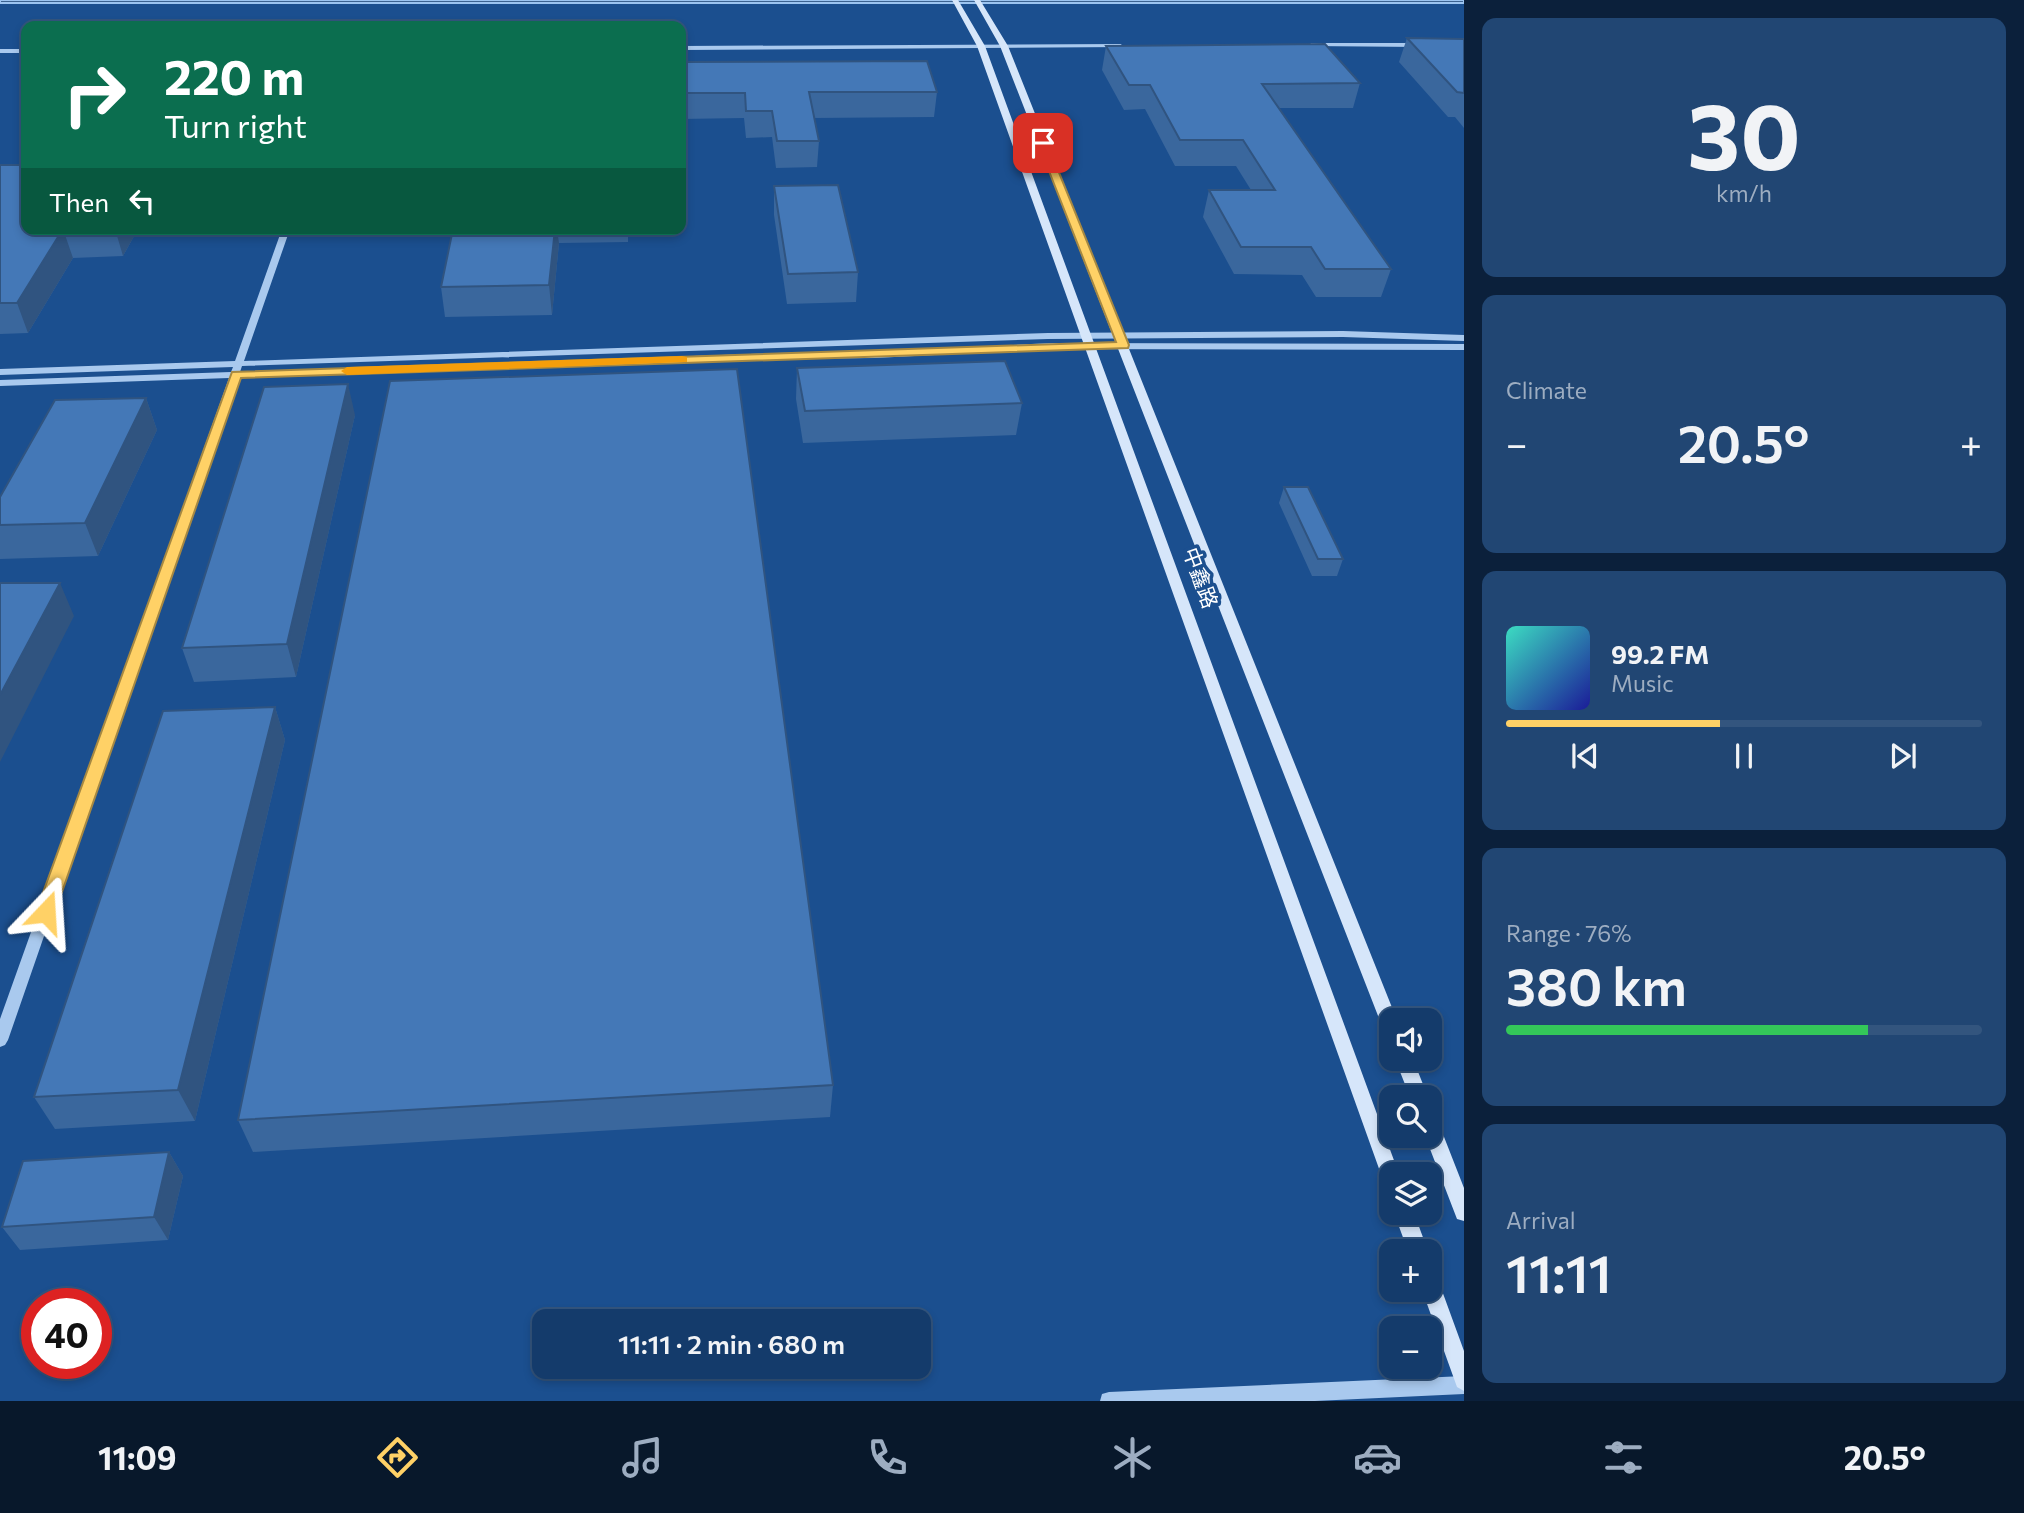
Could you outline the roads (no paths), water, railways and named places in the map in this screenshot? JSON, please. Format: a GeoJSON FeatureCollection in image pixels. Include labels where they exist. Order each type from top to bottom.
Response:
{"type":"FeatureCollection","features":[{"type":"Feature","properties":{"kind":"main road","name":"中鑫路"},"geometry":{"type":"LineString","coordinates":[[955,0],[981,46],[1386,1162]]}},
{"type":"Feature","properties":{"kind":"main road","name":"中鑫路"},"geometry":{"type":"LineString","coordinates":[[977,0],[1004,46],[1384,1008]]}},
{"type":"Feature","properties":{"kind":"main road"},"geometry":{"type":"LineString","coordinates":[[1439,1148],[1464,1212]]}},
{"type":"Feature","properties":{"kind":"main road"},"geometry":{"type":"LineString","coordinates":[[1436,1302],[1464,1383]]}},
{"type":"Feature","properties":{"kind":"street"},"geometry":{"type":"LineString","coordinates":[[1298,45],[1423,45]]}},
{"type":"Feature","properties":{"kind":"street"},"geometry":{"type":"LineString","coordinates":[[686,48],[1130,46]]}},
{"type":"Feature","properties":{"kind":"street"},"geometry":{"type":"LineString","coordinates":[[0,51],[21,51]]}},
{"type":"Feature","properties":{"kind":"street"},"geometry":{"type":"LineString","coordinates":[[0,1040],[284,235]]}},
{"type":"Feature","properties":{"kind":"street"},"geometry":{"type":"LineString","coordinates":[[1122,341],[1343,334],[1464,338]]}},
{"type":"Feature","properties":{"kind":"street"},"geometry":{"type":"LineString","coordinates":[[0,372],[238,369],[1089,341],[1464,347]]}},
{"type":"Feature","properties":{"kind":"street"},"geometry":{"type":"LineString","coordinates":[[0,383],[238,369]]}},
{"type":"Feature","properties":{"kind":"street"},"geometry":{"type":"LineString","coordinates":[[1109,1401],[1464,1383]]}},
{"type":"Feature","properties":{"kind":"water"},"geometry":{"type":"Polygon","coordinates":[[[0,0],[1464,0],[1464,3],[0,3],[0,0]]]}}]}
